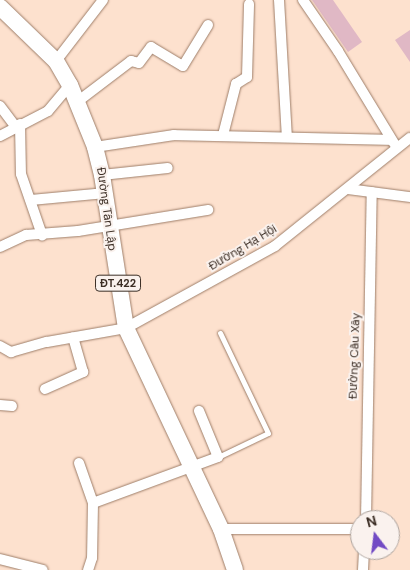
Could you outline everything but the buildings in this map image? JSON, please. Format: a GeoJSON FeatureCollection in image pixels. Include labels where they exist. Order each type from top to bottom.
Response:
{"type":"FeatureCollection","features":[{"type":"Feature","properties":{"kind":"main road","name":"Đường Tân Lập"},"geometry":{"type":"LineString","coordinates":[[0,7],[56,60],[70,85],[95,147],[102,175],[106,193],[107,225],[126,328],[191,470],[221,530],[236,570]]}},
{"type":"Feature","properties":{"kind":"street"},"geometry":{"type":"LineString","coordinates":[[56,60],[103,0]]}},
{"type":"Feature","properties":{"kind":"street"},"geometry":{"type":"LineString","coordinates":[[279,0],[287,137]]}},
{"type":"Feature","properties":{"kind":"street"},"geometry":{"type":"LineString","coordinates":[[302,0],[338,51],[395,144]]}},
{"type":"Feature","properties":{"kind":"street"},"geometry":{"type":"LineString","coordinates":[[222,135],[236,84],[246,77],[249,4]]}},
{"type":"Feature","properties":{"kind":"street"},"geometry":{"type":"LineString","coordinates":[[77,102],[131,60],[139,63],[152,47],[183,66],[208,25]]}},
{"type":"Feature","properties":{"kind":"street"},"geometry":{"type":"LineString","coordinates":[[0,136],[17,125],[48,112],[70,85]]}},
{"type":"Feature","properties":{"kind":"street"},"geometry":{"type":"LineString","coordinates":[[0,106],[17,125],[21,174],[42,235]]}},
{"type":"Feature","properties":{"kind":"street"},"geometry":{"type":"LineString","coordinates":[[95,147],[174,135],[287,137],[395,144]]}},
{"type":"Feature","properties":{"kind":"street","name":"Đường Hạ Hội"},"geometry":{"type":"LineString","coordinates":[[0,346],[11,352],[74,337],[126,328],[275,246],[348,189],[395,144],[410,138]]}},
{"type":"Feature","properties":{"kind":"street"},"geometry":{"type":"LineString","coordinates":[[102,175],[168,168]]}},
{"type":"Feature","properties":{"kind":"street"},"geometry":{"type":"LineString","coordinates":[[348,189],[410,197]]}},
{"type":"Feature","properties":{"kind":"street","name":"Đường Cầu Xây"},"geometry":{"type":"LineString","coordinates":[[366,510],[372,192]]}},
{"type":"Feature","properties":{"kind":"street"},"geometry":{"type":"LineString","coordinates":[[30,200],[106,193]]}},
{"type":"Feature","properties":{"kind":"street"},"geometry":{"type":"LineString","coordinates":[[0,247],[26,235],[42,235],[208,210]]}},
{"type":"Feature","properties":{"kind":"street"},"geometry":{"type":"LineString","coordinates":[[45,389],[83,372],[74,337]]}},
{"type":"Feature","properties":{"kind":"street"},"geometry":{"type":"LineString","coordinates":[[0,405],[12,406]]}},
{"type":"Feature","properties":{"kind":"street"},"geometry":{"type":"LineString","coordinates":[[93,504],[191,470],[218,457],[198,411]]}},
{"type":"Feature","properties":{"kind":"street"},"geometry":{"type":"LineString","coordinates":[[79,463],[93,504],[92,558],[88,570]]}},
{"type":"Feature","properties":{"kind":"street"},"geometry":{"type":"LineString","coordinates":[[221,530],[350,529]]}},
{"type":"Feature","properties":{"kind":"street"},"geometry":{"type":"LineString","coordinates":[[0,559],[43,570]]}},
{"type":"Feature","properties":{"kind":"lane"},"geometry":{"type":"LineString","coordinates":[[218,457],[268,433],[220,333]]}}]}
